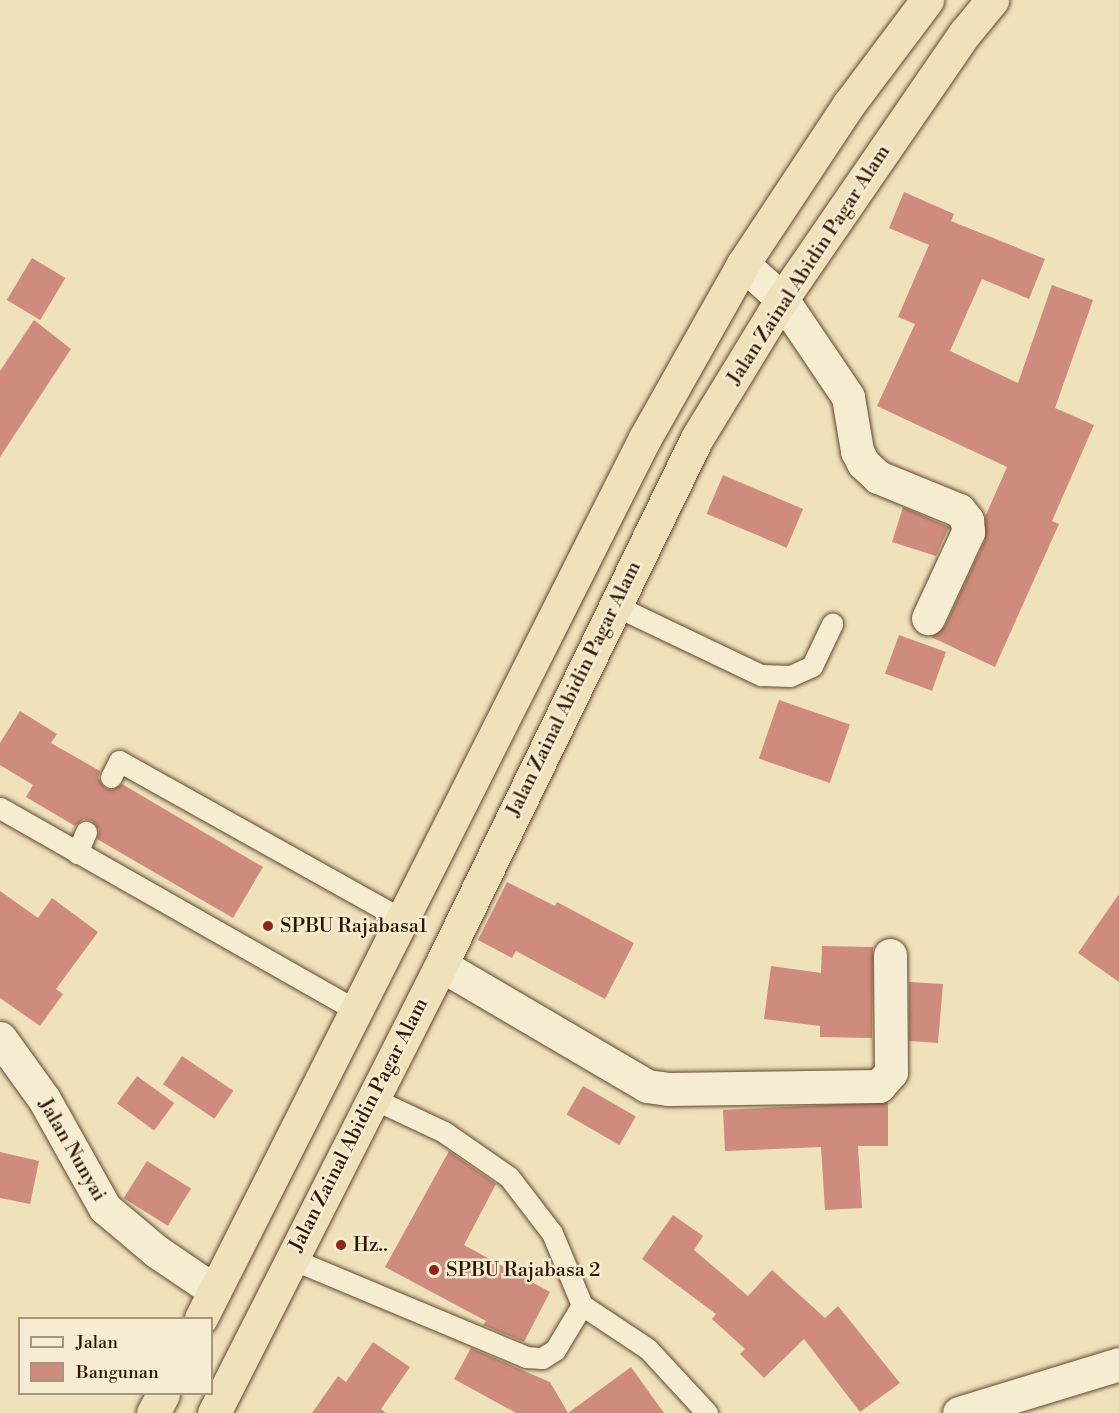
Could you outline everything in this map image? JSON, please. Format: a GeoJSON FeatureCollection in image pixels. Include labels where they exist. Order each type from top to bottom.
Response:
{"type":"FeatureCollection","features":[{"type":"Feature","properties":{"kind":"highway"},"geometry":{"type":"LineString","coordinates":[[208,1305],[645,438],[743,264],[849,104],[927,0]]}},
{"type":"Feature","properties":{"kind":"highway","name":"Jalan Zainal Abidin Pagar Alam"},"geometry":{"type":"LineString","coordinates":[[214,1413],[441,965],[697,438],[782,299],[965,33],[992,0]]}},
{"type":"Feature","properties":{"kind":"highway"},"geometry":{"type":"LineString","coordinates":[[153,1413],[162,1395]]}},
{"type":"Feature","properties":{"kind":"street"},"geometry":{"type":"LineString","coordinates":[[743,264],[782,299],[848,397],[857,450],[863,463],[878,477],[959,510],[966,520],[968,532],[928,618]]}},
{"type":"Feature","properties":{"kind":"street"},"geometry":{"type":"LineString","coordinates":[[441,965],[647,1086],[668,1089],[879,1086],[891,1072],[890,955]]}},
{"type":"Feature","properties":{"kind":"street","name":"Jalan Nunyai"},"geometry":{"type":"LineString","coordinates":[[0,1038],[44,1099],[105,1208],[156,1251],[208,1305]]}},
{"type":"Feature","properties":{"kind":"street"},"geometry":{"type":"LineString","coordinates":[[959,1413],[1119,1364]]}},
{"type":"Feature","properties":{"kind":"lane"},"geometry":{"type":"LineString","coordinates":[[614,605],[761,675],[790,676],[812,666],[832,624]]}},
{"type":"Feature","properties":{"kind":"lane"},"geometry":{"type":"LineString","coordinates":[[111,777],[119,761],[404,920]]}},
{"type":"Feature","properties":{"kind":"lane"},"geometry":{"type":"LineString","coordinates":[[0,808],[358,1011]]}},
{"type":"Feature","properties":{"kind":"lane"},"geometry":{"type":"LineString","coordinates":[[77,853],[86,832]]}},
{"type":"Feature","properties":{"kind":"lane"},"geometry":{"type":"LineString","coordinates":[[374,1099],[444,1132],[509,1177],[552,1233],[582,1305],[648,1348],[707,1413]]}},
{"type":"Feature","properties":{"kind":"lane"},"geometry":{"type":"LineString","coordinates":[[292,1258],[526,1357],[542,1358],[555,1350],[582,1305]]}},
{"type":"Feature","properties":{"kind":"building"},"geometry":{"type":"Polygon","coordinates":[[[904,192],[954,214],[951,221],[1045,259],[1029,299],[982,279],[950,351],[1018,383],[1052,285],[1093,300],[1055,408],[1094,425],[1052,521],[1059,524],[995,667],[931,637],[945,626],[985,540],[985,517],[1007,467],[877,406],[915,324],[898,317],[929,245],[889,228],[904,192]]]}},
{"type":"Feature","properties":{"kind":"building"},"geometry":{"type":"Polygon","coordinates":[[[32,258],[65,278],[40,320],[7,300],[32,258]]]}},
{"type":"Feature","properties":{"kind":"building"},"geometry":{"type":"Polygon","coordinates":[[[34,320],[71,349],[0,457],[0,371],[34,320]]]}},
{"type":"Feature","properties":{"kind":"building"},"geometry":{"type":"Polygon","coordinates":[[[723,475],[803,509],[787,548],[707,514],[723,475]]]}},
{"type":"Feature","properties":{"kind":"building"},"geometry":{"type":"Polygon","coordinates":[[[903,507],[949,527],[936,556],[892,542],[903,507]]]}},
{"type":"Feature","properties":{"kind":"building"},"geometry":{"type":"Polygon","coordinates":[[[899,635],[946,652],[932,691],[885,674],[899,635]]]}},
{"type":"Feature","properties":{"kind":"building"},"geometry":{"type":"Polygon","coordinates":[[[779,700],[850,724],[830,783],[759,759],[779,700]]]}},
{"type":"Feature","properties":{"kind":"building"},"geometry":{"type":"Polygon","coordinates":[[[20,711],[57,734],[51,743],[100,771],[98,778],[105,788],[112,790],[122,784],[263,867],[233,918],[97,839],[99,830],[92,821],[84,819],[75,826],[26,797],[33,785],[0,765],[0,743],[20,711]]]}},
{"type":"Feature","properties":{"kind":"building"},"geometry":{"type":"Polygon","coordinates":[[[507,882],[555,906],[557,902],[634,943],[605,999],[516,951],[512,958],[478,940],[507,882]]]}},
{"type":"Feature","properties":{"kind":"building"},"geometry":{"type":"Polygon","coordinates":[[[0,891],[38,918],[52,898],[98,932],[56,989],[63,994],[40,1026],[0,998],[0,891]]]}},
{"type":"Feature","properties":{"kind":"building"},"geometry":{"type":"Polygon","coordinates":[[[1119,894],[1119,982],[1078,953],[1119,894]]]}},
{"type":"Feature","properties":{"kind":"building"},"geometry":{"type":"Polygon","coordinates":[[[822,946],[873,947],[872,1038],[820,1037],[820,1026],[764,1019],[771,966],[821,973],[822,946]]]}},
{"type":"Feature","properties":{"kind":"building"},"geometry":{"type":"Polygon","coordinates":[[[909,982],[943,984],[938,1043],[909,1041],[909,982]]]}},
{"type":"Feature","properties":{"kind":"building"},"geometry":{"type":"Polygon","coordinates":[[[182,1056],[233,1091],[214,1119],[163,1084],[182,1056]]]}},
{"type":"Feature","properties":{"kind":"building"},"geometry":{"type":"Polygon","coordinates":[[[137,1076],[174,1103],[154,1131],[117,1104],[137,1076]]]}},
{"type":"Feature","properties":{"kind":"building"},"geometry":{"type":"Polygon","coordinates":[[[583,1086],[636,1116],[619,1145],[566,1115],[583,1086]]]}},
{"type":"Feature","properties":{"kind":"building"},"geometry":{"type":"Polygon","coordinates":[[[888,1102],[888,1146],[858,1146],[862,1208],[825,1210],[821,1147],[725,1151],[723,1110],[888,1102]]]}},
{"type":"Feature","properties":{"kind":"building"},"geometry":{"type":"Polygon","coordinates":[[[449,1151],[496,1184],[464,1245],[550,1292],[524,1342],[483,1325],[486,1321],[385,1267],[449,1151]]]}},
{"type":"Feature","properties":{"kind":"building"},"geometry":{"type":"Polygon","coordinates":[[[0,1152],[39,1161],[30,1204],[0,1198],[0,1152]]]}},
{"type":"Feature","properties":{"kind":"building"},"geometry":{"type":"Polygon","coordinates":[[[147,1161],[191,1189],[168,1226],[124,1198],[147,1161]]]}},
{"type":"Feature","properties":{"kind":"building"},"geometry":{"type":"Polygon","coordinates":[[[673,1215],[703,1236],[694,1250],[748,1296],[772,1270],[825,1318],[838,1306],[900,1383],[860,1412],[804,1339],[764,1378],[740,1354],[745,1349],[712,1319],[716,1314],[642,1259],[673,1215]]]}},
{"type":"Feature","properties":{"kind":"building"},"geometry":{"type":"Polygon","coordinates":[[[373,1342],[410,1367],[381,1409],[386,1413],[312,1413],[338,1376],[346,1382],[373,1342]]]}},
{"type":"Feature","properties":{"kind":"building"},"geometry":{"type":"Polygon","coordinates":[[[471,1348],[550,1382],[568,1413],[516,1413],[454,1379],[471,1348]]]}},
{"type":"Feature","properties":{"kind":"building"},"geometry":{"type":"Polygon","coordinates":[[[631,1367],[664,1413],[568,1413],[631,1367]]]}},
{"type":"Feature","properties":{"kind":"place","name":"SPBU Rajabasa1"},"geometry":{"type":"Point","coordinates":[268,926]}},
{"type":"Feature","properties":{"kind":"place","name":"Hz.."},"geometry":{"type":"Point","coordinates":[341,1245]}},
{"type":"Feature","properties":{"kind":"place","name":"SPBU Rajabasa 2"},"geometry":{"type":"Point","coordinates":[434,1270]}}]}
